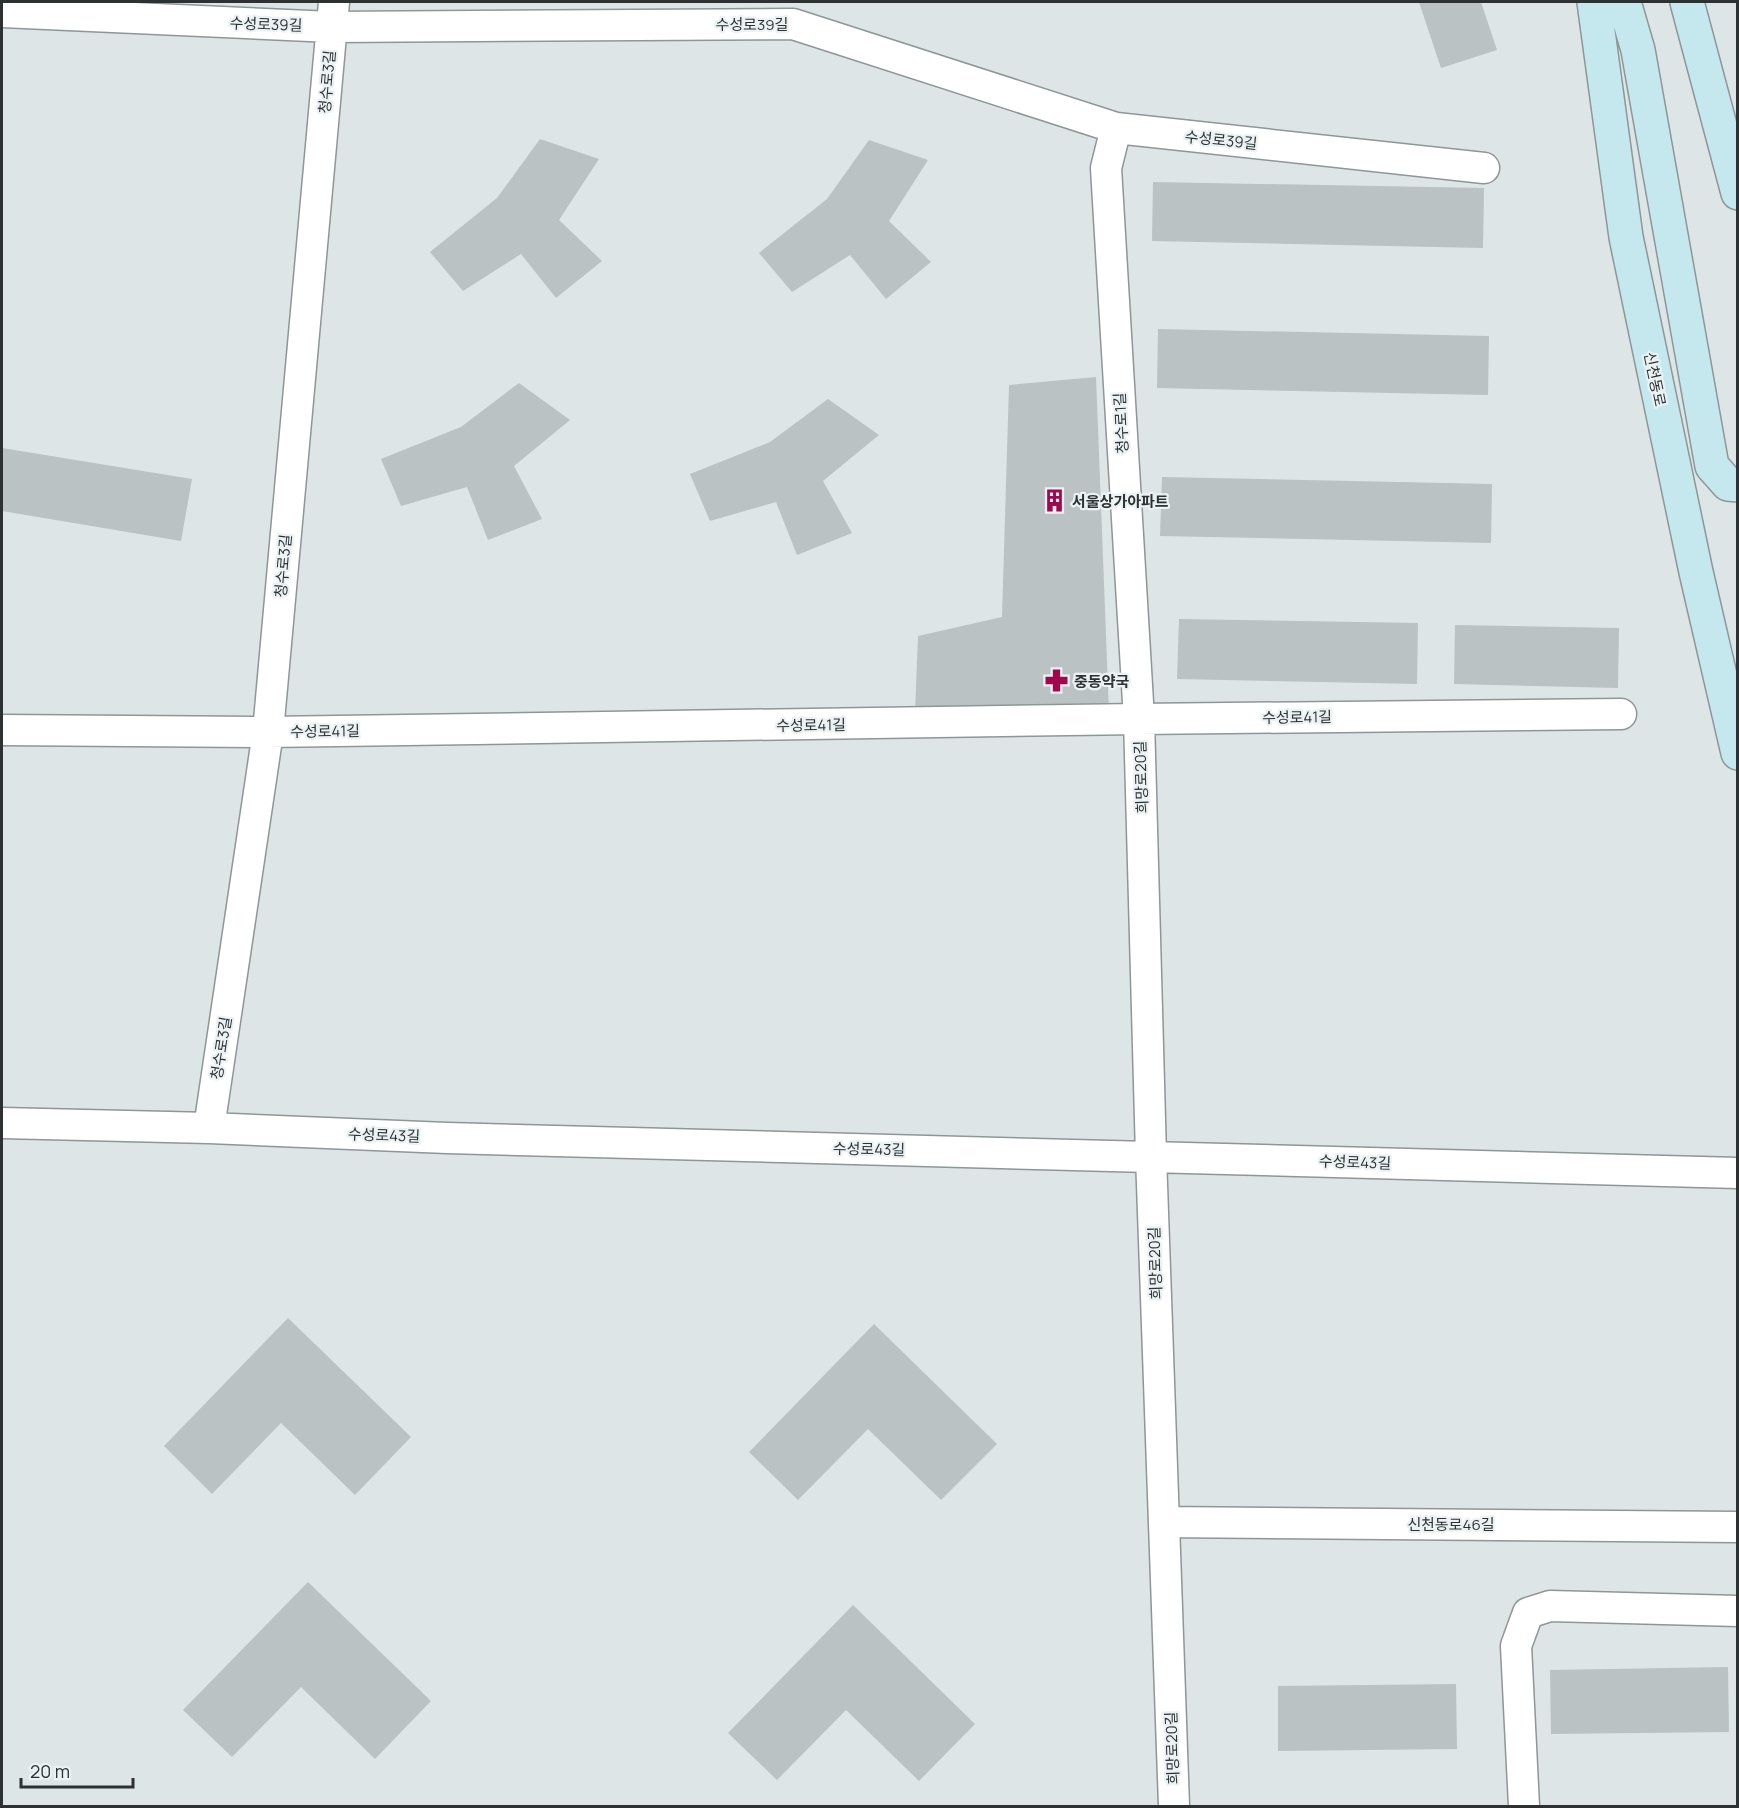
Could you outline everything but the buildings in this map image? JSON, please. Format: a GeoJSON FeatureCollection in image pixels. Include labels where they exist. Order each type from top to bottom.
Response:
{"type":"FeatureCollection","features":[{"type":"Feature","properties":{"kind":"main road","name":"신천동로"},"geometry":{"type":"LineString","coordinates":[[1594,2],[1626,237],[1696,573],[1737,753]]}},
{"type":"Feature","properties":{"kind":"main road"},"geometry":{"type":"LineString","coordinates":[[1624,2],[1638,50],[1712,466],[1728,484],[1737,484]]}},
{"type":"Feature","properties":{"kind":"main road"},"geometry":{"type":"LineString","coordinates":[[1687,2],[1737,193]]}},
{"type":"Feature","properties":{"kind":"street","name":"수성로39길"},"geometry":{"type":"LineString","coordinates":[[2,12],[333,14],[793,24],[1116,128],[1484,168]]}},
{"type":"Feature","properties":{"kind":"street","name":"청수로3길"},"geometry":{"type":"LineString","coordinates":[[209,1128],[268,732],[333,14]]}},
{"type":"Feature","properties":{"kind":"street","name":"청수로1길"},"geometry":{"type":"LineString","coordinates":[[1116,128],[1106,168],[1139,719]]}},
{"type":"Feature","properties":{"kind":"street","name":"수성로41길"},"geometry":{"type":"LineString","coordinates":[[2,730],[268,732],[1621,714]]}},
{"type":"Feature","properties":{"kind":"street","name":"희망로20길"},"geometry":{"type":"LineString","coordinates":[[1139,719],[1151,1156],[1174,1806]]}},
{"type":"Feature","properties":{"kind":"street","name":"수성로43길"},"geometry":{"type":"LineString","coordinates":[[2,1123],[209,1128],[447,1138],[1737,1173]]}},
{"type":"Feature","properties":{"kind":"street","name":"신천동로46길"},"geometry":{"type":"LineString","coordinates":[[1164,1522],[1737,1527]]}},
{"type":"Feature","properties":{"kind":"street"},"geometry":{"type":"LineString","coordinates":[[1524,1806],[1516,1646],[1528,1613],[1550,1606],[1737,1611]]}},
{"type":"Feature","properties":{"kind":"place","name":"서울상가아파트"},"geometry":{"type":"Point","coordinates":[1054,501]}},
{"type":"Feature","properties":{"kind":"place","name":"중동약국"},"geometry":{"type":"Point","coordinates":[1056,681]}}]}
